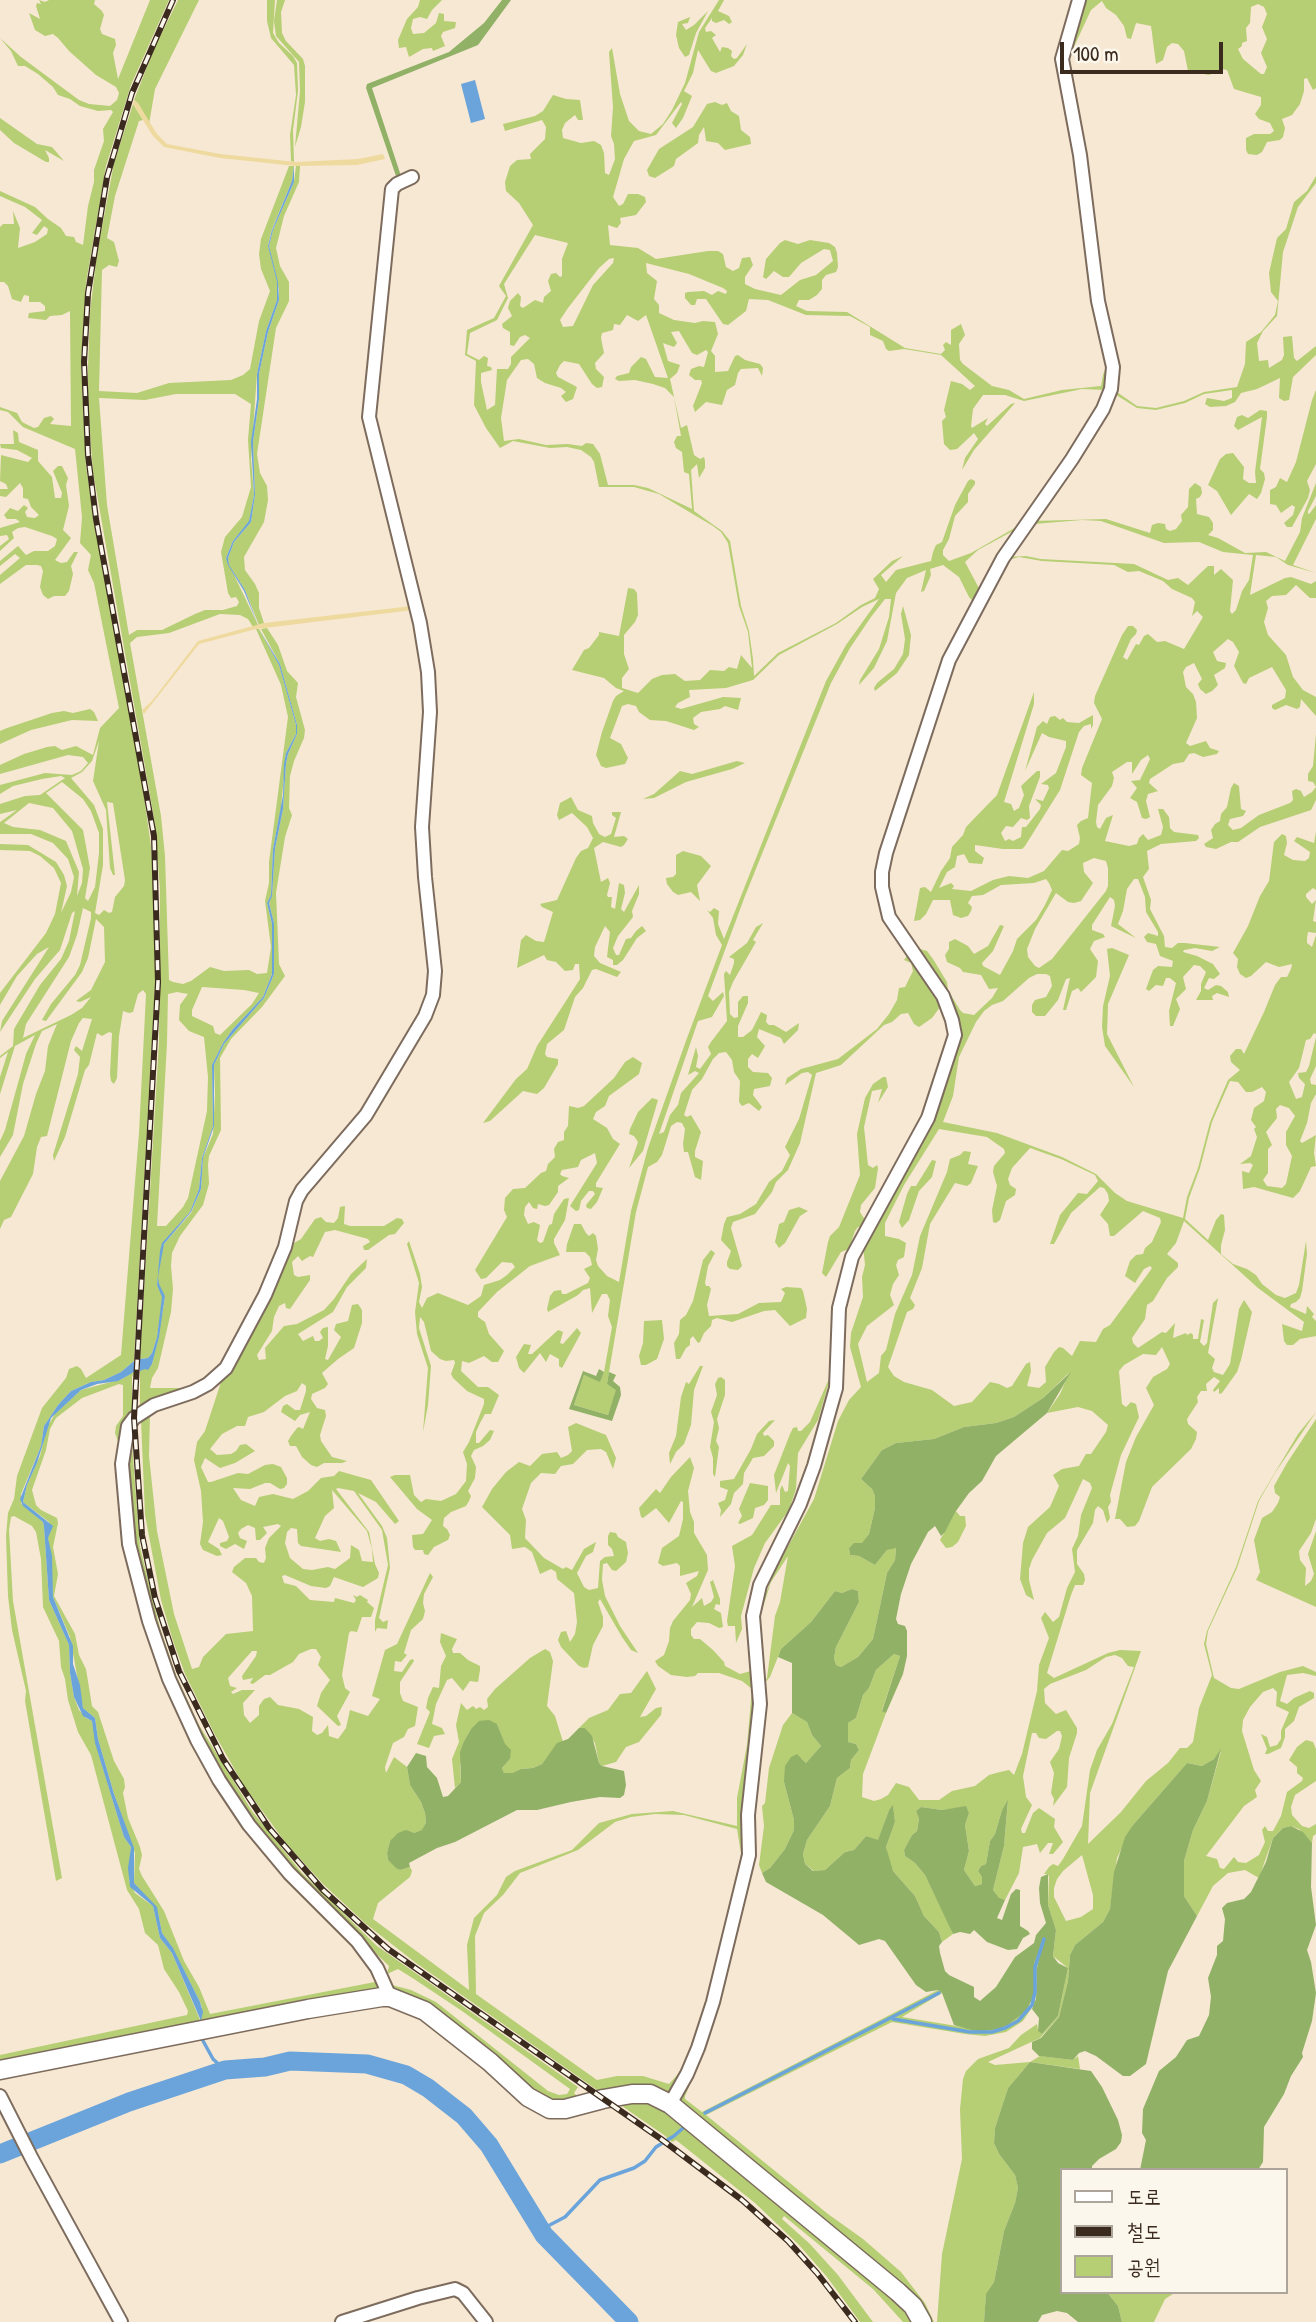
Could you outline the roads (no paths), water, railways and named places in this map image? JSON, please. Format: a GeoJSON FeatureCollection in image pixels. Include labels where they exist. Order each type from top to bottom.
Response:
{"type":"FeatureCollection","features":[{"type":"Feature","properties":{"kind":"main road"},"geometry":{"type":"LineString","coordinates":[[0,2070],[307,2009],[390,1997],[425,2011],[490,2062],[528,2097],[550,2109],[565,2109],[632,2094],[650,2094],[670,2104],[898,2292],[913,2306],[922,2322]]}},
{"type":"Feature","properties":{"kind":"street"},"geometry":{"type":"LineString","coordinates":[[670,2104],[687,2074],[706,2025],[749,1855],[748,1815],[760,1704],[753,1616],[758,1593],[800,1504],[814,1466],[836,1388],[839,1308],[852,1257],[929,1118],[955,1035],[943,996],[889,917],[882,879],[886,853],[949,660],[1003,558],[1072,459],[1111,389],[1113,368],[1098,302],[1080,155],[1062,59],[1079,0]]}},
{"type":"Feature","properties":{"kind":"street"},"geometry":{"type":"LineString","coordinates":[[390,1997],[377,1968],[357,1941],[289,1873],[249,1825],[219,1780],[197,1740],[169,1679],[149,1621],[129,1544],[121,1464],[128,1426],[134,1418],[154,1405],[201,1388],[226,1368],[265,1295],[285,1247],[296,1201],[302,1190],[366,1115],[425,1016],[433,995],[435,971],[422,827],[429,723],[428,672],[418,615],[369,417],[392,189],[412,177]]}},
{"type":"Feature","properties":{"kind":"street"},"geometry":{"type":"LineString","coordinates":[[0,2096],[121,2322]]}},
{"type":"Feature","properties":{"kind":"street"},"geometry":{"type":"LineString","coordinates":[[342,2322],[455,2289],[463,2293],[486,2322]]}},
{"type":"Feature","properties":{"kind":"water"},"geometry":{"type":"Polygon","coordinates":[[[475,80],[485,119],[471,123],[461,84],[475,80]]]}},
{"type":"Feature","properties":{"kind":"water"},"geometry":{"type":"Polygon","coordinates":[[[294,166],[294,182],[269,246],[278,282],[279,300],[268,332],[259,374],[259,399],[253,442],[255,495],[251,522],[234,542],[228,558],[229,565],[245,590],[258,625],[244,591],[228,565],[226,558],[233,541],[249,521],[254,495],[251,442],[257,399],[257,374],[266,331],[277,300],[277,282],[268,246],[272,230],[292,181],[294,166]]]}},
{"type":"Feature","properties":{"kind":"water"},"geometry":{"type":"Polygon","coordinates":[[[259,629],[280,664],[297,725],[297,734],[286,764],[283,809],[275,849],[272,896],[269,903],[274,923],[274,974],[264,998],[224,1044],[214,1065],[214,1126],[203,1158],[201,1189],[191,1212],[164,1244],[158,1277],[165,1296],[159,1337],[152,1364],[148,1370],[140,1371],[140,1359],[148,1358],[152,1353],[157,1337],[162,1297],[157,1285],[162,1243],[190,1212],[199,1189],[202,1158],[213,1126],[212,1065],[223,1043],[233,1029],[263,997],[272,974],[272,924],[267,903],[271,895],[273,849],[283,795],[284,764],[286,753],[296,734],[296,725],[279,665],[259,629]]]}},
{"type":"Feature","properties":{"kind":"water"},"geometry":{"type":"Polygon","coordinates":[[[134,1361],[135,1371],[118,1381],[81,1390],[51,1418],[23,1502],[53,1526],[48,1538],[52,1556],[53,1597],[73,1646],[73,1664],[80,1685],[83,1708],[95,1718],[98,1739],[114,1794],[134,1848],[134,1883],[157,1907],[162,1933],[173,1948],[200,2002],[203,2012],[201,2021],[172,1953],[160,1938],[153,1906],[130,1887],[128,1868],[131,1847],[124,1837],[119,1821],[95,1743],[92,1721],[83,1716],[74,1697],[69,1645],[49,1600],[43,1522],[23,1506],[20,1499],[41,1446],[44,1426],[58,1405],[71,1391],[121,1372],[134,1361]]]}},
{"type":"Feature","properties":{"kind":"waterway"},"geometry":{"type":"LineString","coordinates":[[893,2019],[970,2032],[992,2032],[1005,2028],[1018,2021],[1032,2005],[1035,1967],[1044,1939]]}},
{"type":"Feature","properties":{"kind":"waterway"},"geometry":{"type":"LineString","coordinates":[[705,2113],[939,1993]]}},
{"type":"Feature","properties":{"kind":"waterway"},"geometry":{"type":"LineString","coordinates":[[202,2039],[213,2059],[225,2070]]}},
{"type":"Feature","properties":{"kind":"waterway"},"geometry":{"type":"LineString","coordinates":[[0,2154],[129,2102],[225,2070],[265,2067],[290,2061],[367,2064],[406,2075],[464,2116],[489,2145],[544,2235],[629,2322]]}},
{"type":"Feature","properties":{"kind":"waterway"},"geometry":{"type":"LineString","coordinates":[[544,2235],[546,2227],[565,2217],[600,2180],[634,2168],[645,2161],[656,2147],[683,2128]]}},
{"type":"Feature","properties":{"kind":"railway"},"geometry":{"type":"LineString","coordinates":[[173,0],[132,93],[107,177],[88,293],[84,362],[88,455],[96,519],[154,836],[158,982],[134,1418],[142,1535],[155,1598],[179,1671],[223,1759],[269,1828],[323,1890],[388,1949],[661,2139],[742,2200],[788,2241],[855,2322]]}}]}
